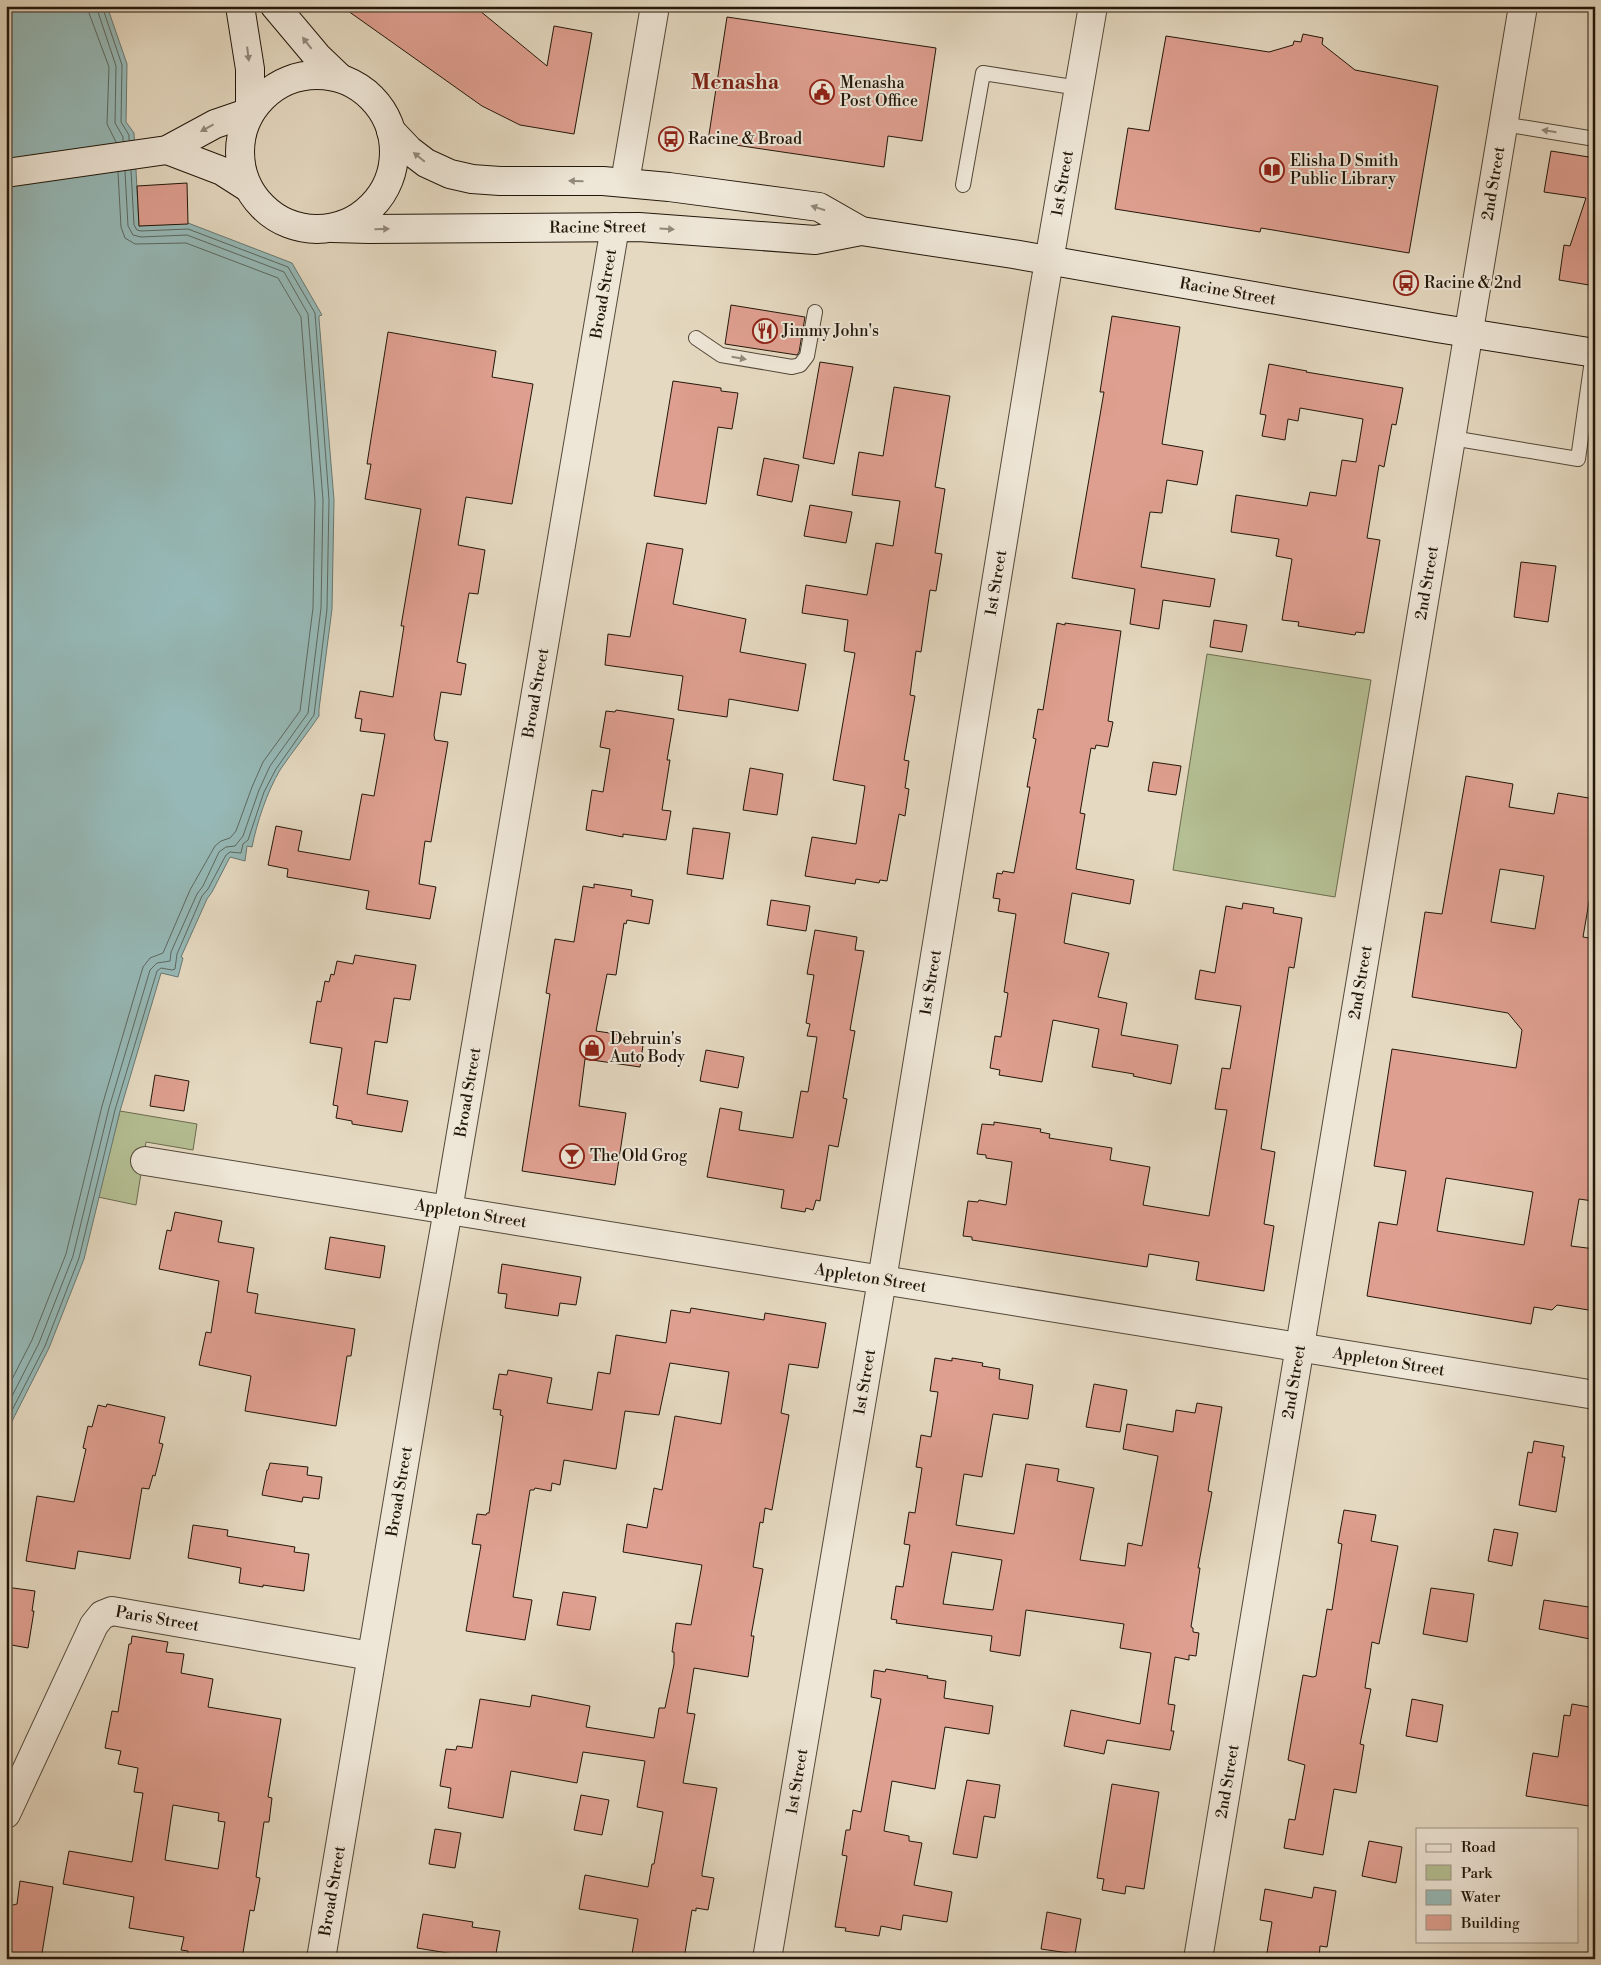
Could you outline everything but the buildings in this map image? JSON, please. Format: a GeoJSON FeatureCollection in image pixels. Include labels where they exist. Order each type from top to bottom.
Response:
{"type":"FeatureCollection","features":[{"type":"Feature","properties":{"kind":"street"},"geometry":{"type":"LineString","coordinates":[[240,6],[250,69],[250,112]]}},
{"type":"Feature","properties":{"kind":"street"},"geometry":{"type":"LineString","coordinates":[[275,6],[317,56],[340,78],[363,90],[380,108],[391,131],[394,156],[388,180],[376,202],[357,218],[333,228],[308,229],[283,222],[262,208],[247,187],[239,158],[242,129],[250,112],[267,92],[289,79],[315,74],[340,78]]}},
{"type":"Feature","properties":{"kind":"street"},"geometry":{"type":"LineString","coordinates":[[625,182],[655,6]]}},
{"type":"Feature","properties":{"kind":"street","name":"1st Street"},"geometry":{"type":"LineString","coordinates":[[767,1959],[882,1280],[1049,260],[1093,6]]}},
{"type":"Feature","properties":{"kind":"street","name":"2nd Street"},"geometry":{"type":"LineString","coordinates":[[1198,1959],[1523,6]]}},
{"type":"Feature","properties":{"kind":"street"},"geometry":{"type":"LineString","coordinates":[[6,173],[167,150],[215,124],[250,112]]}},
{"type":"Feature","properties":{"kind":"street","name":"Racine Street"},"geometry":{"type":"LineString","coordinates":[[391,131],[409,150],[426,163],[457,176],[500,181],[625,182],[819,207],[861,231]]}},
{"type":"Feature","properties":{"kind":"street"},"geometry":{"type":"LineString","coordinates":[[167,150],[222,171],[247,187]]}},
{"type":"Feature","properties":{"kind":"street","name":"Broad Street"},"geometry":{"type":"LineString","coordinates":[[321,1959],[615,227]]}},
{"type":"Feature","properties":{"kind":"street","name":"Racine Street"},"geometry":{"type":"LineString","coordinates":[[333,228],[639,227],[815,240],[861,231],[1049,260],[1469,334],[1594,353]]}},
{"type":"Feature","properties":{"kind":"street","name":"Appleton Street"},"geometry":{"type":"LineString","coordinates":[[145,1161],[1595,1395]]}},
{"type":"Feature","properties":{"kind":"street","name":"Paris Street"},"geometry":{"type":"LineString","coordinates":[[6,1814],[94,1625],[102,1616],[112,1610],[371,1656]]}},
{"type":"Feature","properties":{"kind":"lane"},"geometry":{"type":"LineString","coordinates":[[963,185],[983,73],[1079,88]]}},
{"type":"Feature","properties":{"kind":"lane"},"geometry":{"type":"LineString","coordinates":[[1503,124],[1595,138]]}},
{"type":"Feature","properties":{"kind":"lane"},"geometry":{"type":"LineString","coordinates":[[696,338],[721,355],[792,367],[800,365],[807,356],[815,312]]}},
{"type":"Feature","properties":{"kind":"lane"},"geometry":{"type":"LineString","coordinates":[[1452,438],[1578,459],[1594,353]]}},
{"type":"Feature","properties":{"kind":"lane"},"geometry":{"type":"LineString","coordinates":[[1580,440],[1595,442]]}},
{"type":"Feature","properties":{"kind":"green space"},"geometry":{"type":"Polygon","coordinates":[[[1207,654],[1371,680],[1335,897],[1173,870],[1207,654]]]}},
{"type":"Feature","properties":{"kind":"green space"},"geometry":{"type":"Polygon","coordinates":[[[120,1111],[197,1124],[193,1150],[146,1142],[136,1205],[98,1197],[120,1111]]]}},
{"type":"Feature","properties":{"kind":"water"},"geometry":{"type":"Polygon","coordinates":[[[6,6],[107,6],[127,64],[126,122],[134,133],[139,226],[188,223],[292,263],[322,315],[319,316],[319,319],[334,500],[332,609],[319,716],[275,779],[263,807],[252,847],[247,846],[245,861],[230,857],[207,899],[181,957],[183,958],[178,977],[161,973],[120,1111],[84,1259],[49,1348],[6,1433],[6,6]]]}},
{"type":"Feature","properties":{"kind":"place","name":"Menasha Post Office"},"geometry":{"type":"Point","coordinates":[822,92]}},
{"type":"Feature","properties":{"kind":"place","name":"Racine & Broad"},"geometry":{"type":"Point","coordinates":[671,139]}},
{"type":"Feature","properties":{"kind":"place","name":"Elisha D Smith Public Library"},"geometry":{"type":"Point","coordinates":[1272,170]}},
{"type":"Feature","properties":{"kind":"place","name":"Racine & 2nd"},"geometry":{"type":"Point","coordinates":[1406,283]}},
{"type":"Feature","properties":{"kind":"place","name":"Jimmy John's"},"geometry":{"type":"Point","coordinates":[765,331]}},
{"type":"Feature","properties":{"kind":"place","name":"Debruin's Auto Body"},"geometry":{"type":"Point","coordinates":[592,1048]}},
{"type":"Feature","properties":{"kind":"place","name":"The Old Grog"},"geometry":{"type":"Point","coordinates":[572,1156]}},
{"type":"Feature","properties":{"kind":"district","name":"Menasha"},"geometry":{"type":"Point","coordinates":[735,83]}}]}
